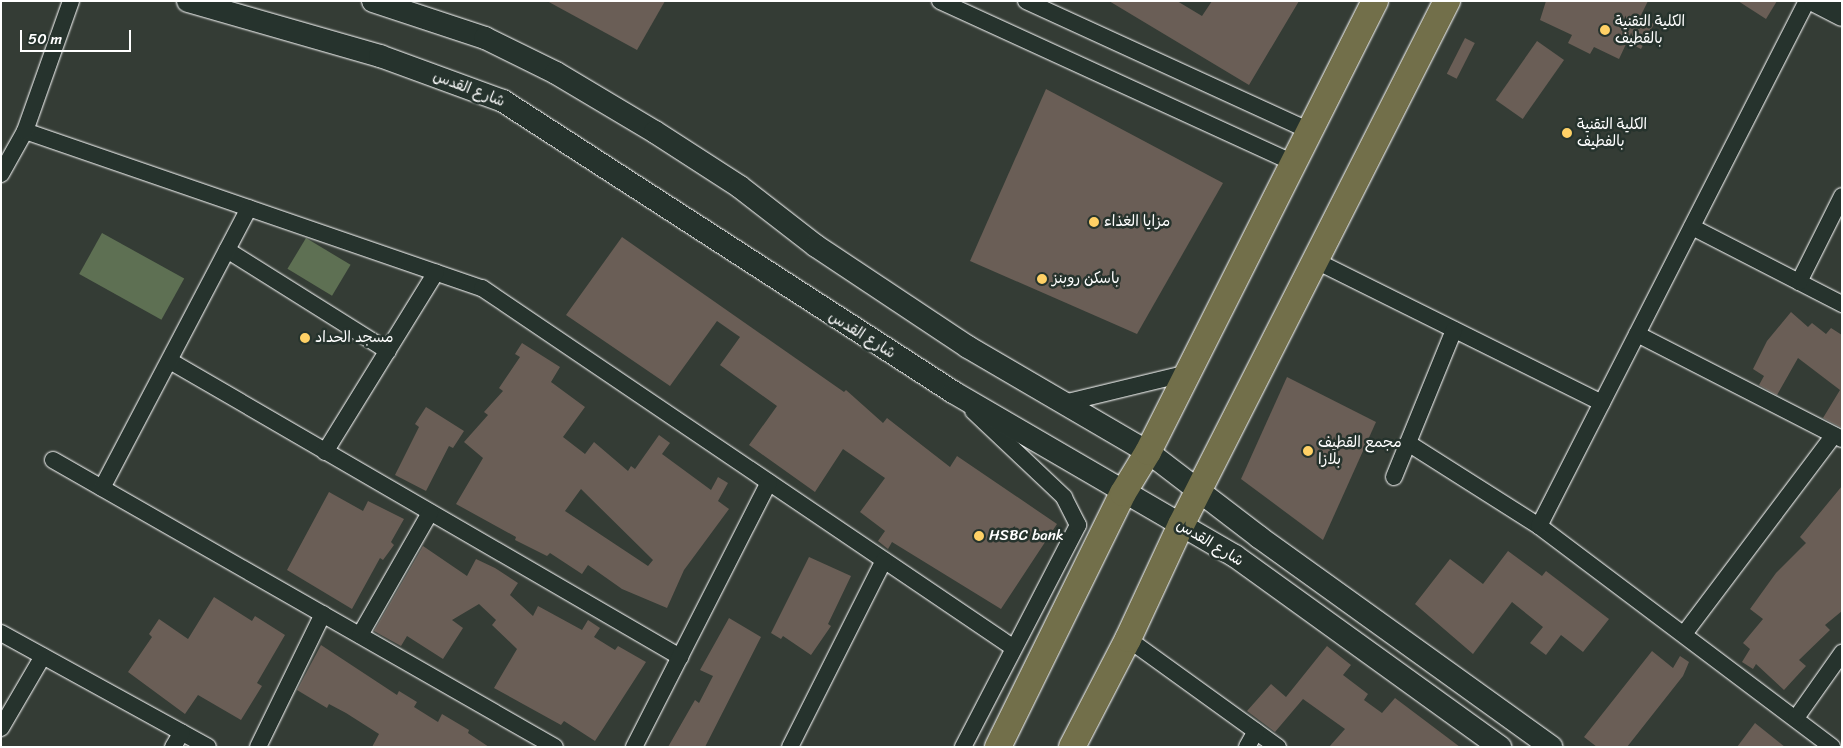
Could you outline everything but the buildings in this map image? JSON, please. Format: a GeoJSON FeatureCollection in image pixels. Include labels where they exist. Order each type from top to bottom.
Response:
{"type":"FeatureCollection","features":[{"type":"Feature","properties":{"kind":"main road","name":"شارع القدس"},"geometry":{"type":"LineString","coordinates":[[188,1],[380,56],[504,101],[953,392],[1123,493],[1235,556],[1500,747]]}},
{"type":"Feature","properties":{"kind":"main road"},"geometry":{"type":"LineString","coordinates":[[373,1],[485,38],[556,73],[740,187],[816,246],[968,347],[1148,452],[1258,538],[1550,747]]}},
{"type":"Feature","properties":{"kind":"main road"},"geometry":{"type":"LineString","coordinates":[[998,747],[1123,493],[1148,452],[1375,1]]}},
{"type":"Feature","properties":{"kind":"main road"},"geometry":{"type":"LineString","coordinates":[[1072,747],[1128,639],[1181,525],[1200,491],[1447,1]]}},
{"type":"Feature","properties":{"kind":"main road"},"geometry":{"type":"LineString","coordinates":[[1815,1],[1842,15]]}},
{"type":"Feature","properties":{"kind":"street"},"geometry":{"type":"LineString","coordinates":[[1,174],[25,131],[71,1]]}},
{"type":"Feature","properties":{"kind":"street"},"geometry":{"type":"LineString","coordinates":[[940,1],[1294,163]]}},
{"type":"Feature","properties":{"kind":"street"},"geometry":{"type":"LineString","coordinates":[[1026,1],[1310,131]]}},
{"type":"Feature","properties":{"kind":"street"},"geometry":{"type":"LineString","coordinates":[[1539,526],[1807,1]]}},
{"type":"Feature","properties":{"kind":"street"},"geometry":{"type":"LineString","coordinates":[[25,131],[482,288],[1014,648]]}},
{"type":"Feature","properties":{"kind":"street"},"geometry":{"type":"LineString","coordinates":[[1799,282],[1842,196]]}},
{"type":"Feature","properties":{"kind":"street"},"geometry":{"type":"LineString","coordinates":[[102,488],[249,208]]}},
{"type":"Feature","properties":{"kind":"street"},"geometry":{"type":"LineString","coordinates":[[1692,227],[1842,304]]}},
{"type":"Feature","properties":{"kind":"street"},"geometry":{"type":"LineString","coordinates":[[227,250],[388,351]]}},
{"type":"Feature","properties":{"kind":"street"},"geometry":{"type":"LineString","coordinates":[[1316,261],[1602,404]]}},
{"type":"Feature","properties":{"kind":"street"},"geometry":{"type":"LineString","coordinates":[[326,452],[436,272]]}},
{"type":"Feature","properties":{"kind":"street"},"geometry":{"type":"LineString","coordinates":[[1394,477],[1454,330]]}},
{"type":"Feature","properties":{"kind":"street"},"geometry":{"type":"LineString","coordinates":[[1637,334],[1838,437],[1684,634]]}},
{"type":"Feature","properties":{"kind":"street"},"geometry":{"type":"LineString","coordinates":[[170,361],[680,657]]}},
{"type":"Feature","properties":{"kind":"street"},"geometry":{"type":"LineString","coordinates":[[1064,403],[1188,373]]}},
{"type":"Feature","properties":{"kind":"street"},"geometry":{"type":"LineString","coordinates":[[953,392],[1064,497],[1078,525],[963,747]]}},
{"type":"Feature","properties":{"kind":"street"},"geometry":{"type":"LineString","coordinates":[[1408,443],[1539,526],[1832,747]]}},
{"type":"Feature","properties":{"kind":"street"},"geometry":{"type":"LineString","coordinates":[[53,460],[555,747]]}},
{"type":"Feature","properties":{"kind":"street"},"geometry":{"type":"LineString","coordinates":[[634,747],[769,482]]}},
{"type":"Feature","properties":{"kind":"street"},"geometry":{"type":"LineString","coordinates":[[360,635],[430,513]]}},
{"type":"Feature","properties":{"kind":"street"},"geometry":{"type":"LineString","coordinates":[[790,747],[884,560]]}},
{"type":"Feature","properties":{"kind":"street"},"geometry":{"type":"LineString","coordinates":[[258,747],[323,614]]}},
{"type":"Feature","properties":{"kind":"street"},"geometry":{"type":"LineString","coordinates":[[1,633],[208,747]]}},
{"type":"Feature","properties":{"kind":"street"},"geometry":{"type":"LineString","coordinates":[[1128,639],[1278,747]]}},
{"type":"Feature","properties":{"kind":"street"},"geometry":{"type":"LineString","coordinates":[[1796,718],[1842,653]]}},
{"type":"Feature","properties":{"kind":"street"},"geometry":{"type":"LineString","coordinates":[[1,728],[43,656]]}},
{"type":"Feature","properties":{"kind":"street"},"geometry":{"type":"LineString","coordinates":[[1247,747],[1256,730]]}},
{"type":"Feature","properties":{"kind":"street"},"geometry":{"type":"LineString","coordinates":[[173,747],[182,732]]}},
{"type":"Feature","properties":{"kind":"green space"},"geometry":{"type":"Polygon","coordinates":[[[102,233],[184,279],[161,320],[79,274],[102,233]]]}},
{"type":"Feature","properties":{"kind":"green space"},"geometry":{"type":"Polygon","coordinates":[[[306,238],[351,265],[332,296],[287,269],[306,238]]]}},
{"type":"Feature","properties":{"kind":"place","name":"الكلية التقنية بالقطيف"},"geometry":{"type":"Point","coordinates":[1605,30]}},
{"type":"Feature","properties":{"kind":"place","name":"الكلية التقنية بالفطيف"},"geometry":{"type":"Point","coordinates":[1567,133]}},
{"type":"Feature","properties":{"kind":"place","name":"مزايا الغذاء"},"geometry":{"type":"Point","coordinates":[1094,222]}},
{"type":"Feature","properties":{"kind":"place","name":"باسكن روبنز"},"geometry":{"type":"Point","coordinates":[1042,279]}},
{"type":"Feature","properties":{"kind":"place","name":"مسجد الحداد"},"geometry":{"type":"Point","coordinates":[305,338]}},
{"type":"Feature","properties":{"kind":"place","name":"مجمع القطيف بلازا"},"geometry":{"type":"Point","coordinates":[1308,451]}},
{"type":"Feature","properties":{"kind":"place","name":"HSBC bank"},"geometry":{"type":"Point","coordinates":[979,536]}}]}
